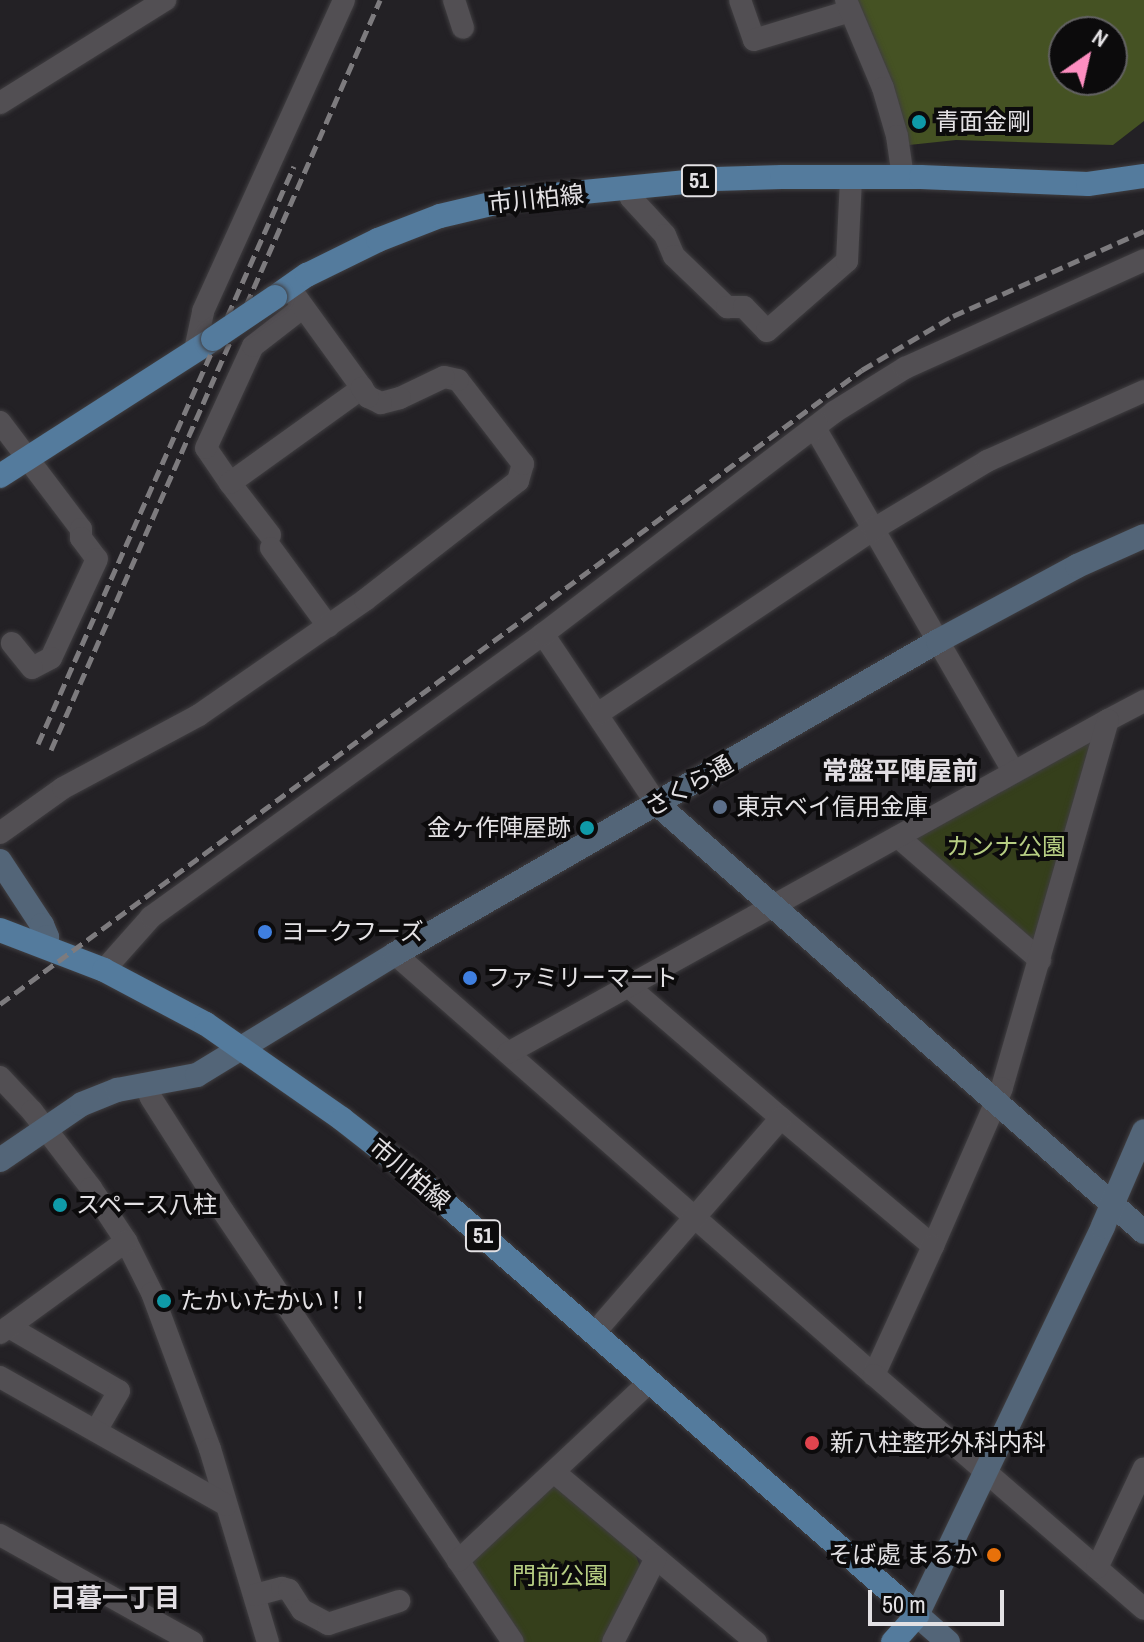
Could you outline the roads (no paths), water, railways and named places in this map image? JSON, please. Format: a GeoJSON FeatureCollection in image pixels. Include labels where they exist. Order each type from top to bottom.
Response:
{"type":"FeatureCollection","features":[{"type":"Feature","properties":{"kind":"main road","name":"市川柏線"},"geometry":{"type":"LineString","coordinates":[[0,476],[204,344],[289,298],[307,275],[378,240],[440,216],[512,199],[630,190],[715,179],[903,177],[1088,184],[1144,176]]}},
{"type":"Feature","properties":{"kind":"main road","name":"市川柏線"},"geometry":{"type":"LineString","coordinates":[[0,930],[104,970],[206,1024],[406,1169],[917,1615]]}},
{"type":"Feature","properties":{"kind":"main road"},"geometry":{"type":"LineString","coordinates":[[893,1642],[917,1615]]}},
{"type":"Feature","properties":{"kind":"main road"},"geometry":{"type":"LineString","coordinates":[[915,1642],[917,1615]]}},
{"type":"Feature","properties":{"kind":"street"},"geometry":{"type":"LineString","coordinates":[[0,103],[165,0]]}},
{"type":"Feature","properties":{"kind":"street"},"geometry":{"type":"LineString","coordinates":[[204,344],[203,311],[344,0]]}},
{"type":"Feature","properties":{"kind":"street"},"geometry":{"type":"LineString","coordinates":[[454,0],[463,28]]}},
{"type":"Feature","properties":{"kind":"street"},"geometry":{"type":"LineString","coordinates":[[740,0],[754,40],[848,5],[883,88],[897,136],[903,177]]}},
{"type":"Feature","properties":{"kind":"street"},"geometry":{"type":"LineString","coordinates":[[630,190],[631,198],[665,235],[674,256],[727,307],[744,307],[767,331],[847,261],[851,178]]}},
{"type":"Feature","properties":{"kind":"street"},"geometry":{"type":"LineString","coordinates":[[104,970],[151,917],[543,634],[815,428],[905,368],[1144,260]]}},
{"type":"Feature","properties":{"kind":"street"},"geometry":{"type":"LineString","coordinates":[[0,833],[63,788],[199,715],[328,626],[518,481],[523,473],[523,464],[458,380],[444,377],[381,403],[368,397],[289,298],[253,346],[206,448],[328,626]]}},
{"type":"Feature","properties":{"kind":"street"},"geometry":{"type":"LineString","coordinates":[[230,483],[362,388]]}},
{"type":"Feature","properties":{"kind":"street"},"geometry":{"type":"LineString","coordinates":[[599,713],[874,529],[987,461],[1144,391]]}},
{"type":"Feature","properties":{"kind":"street"},"geometry":{"type":"LineString","coordinates":[[0,422],[81,529],[81,538],[97,559],[51,658],[32,668],[12,643]]}},
{"type":"Feature","properties":{"kind":"street"},"geometry":{"type":"LineString","coordinates":[[815,428],[1013,771]]}},
{"type":"Feature","properties":{"kind":"street","name":"さくら通"},"geometry":{"type":"LineString","coordinates":[[0,1160],[44,1127],[82,1104],[117,1090],[197,1075],[395,954],[938,641],[1077,566],[1144,536]]}},
{"type":"Feature","properties":{"kind":"street"},"geometry":{"type":"LineString","coordinates":[[543,634],[599,713],[657,804],[1144,1232]]}},
{"type":"Feature","properties":{"kind":"street"},"geometry":{"type":"LineString","coordinates":[[508,1053],[1144,701]]}},
{"type":"Feature","properties":{"kind":"street"},"geometry":{"type":"LineString","coordinates":[[874,1375],[996,1103],[1108,720]]}},
{"type":"Feature","properties":{"kind":"street"},"geometry":{"type":"LineString","coordinates":[[898,837],[1040,960]]}},
{"type":"Feature","properties":{"kind":"street"},"geometry":{"type":"LineString","coordinates":[[0,861],[42,925],[47,937],[45,946]]}},
{"type":"Feature","properties":{"kind":"street"},"geometry":{"type":"LineString","coordinates":[[395,954],[1144,1609]]}},
{"type":"Feature","properties":{"kind":"street"},"geometry":{"type":"LineString","coordinates":[[628,986],[933,1246]]}},
{"type":"Feature","properties":{"kind":"street"},"geometry":{"type":"LineString","coordinates":[[0,1077],[44,1127],[126,1241],[157,1307],[210,1449],[268,1642]]}},
{"type":"Feature","properties":{"kind":"street"},"geometry":{"type":"LineString","coordinates":[[145,1084],[223,1211],[513,1642]]}},
{"type":"Feature","properties":{"kind":"street"},"geometry":{"type":"LineString","coordinates":[[594,1333],[781,1118]]}},
{"type":"Feature","properties":{"kind":"street"},"geometry":{"type":"LineString","coordinates":[[948,1642],[917,1615],[1113,1203],[1144,1131]]}},
{"type":"Feature","properties":{"kind":"street"},"geometry":{"type":"LineString","coordinates":[[96,1431],[119,1391],[4,1330],[126,1241]]}},
{"type":"Feature","properties":{"kind":"street"},"geometry":{"type":"LineString","coordinates":[[0,1377],[226,1505]]}},
{"type":"Feature","properties":{"kind":"street"},"geometry":{"type":"LineString","coordinates":[[458,1561],[649,1382]]}},
{"type":"Feature","properties":{"kind":"street"},"geometry":{"type":"LineString","coordinates":[[1097,1568],[1144,1468]]}},
{"type":"Feature","properties":{"kind":"street"},"geometry":{"type":"LineString","coordinates":[[554,1472],[752,1641]]}},
{"type":"Feature","properties":{"kind":"street"},"geometry":{"type":"LineString","coordinates":[[0,1535],[192,1642]]}},
{"type":"Feature","properties":{"kind":"street"},"geometry":{"type":"LineString","coordinates":[[613,1642],[656,1558]]}},
{"type":"Feature","properties":{"kind":"street"},"geometry":{"type":"LineString","coordinates":[[255,1595],[282,1588],[289,1590],[302,1610],[328,1624],[399,1601]]}},
{"type":"Feature","properties":{"kind":"railway"},"geometry":{"type":"LineString","coordinates":[[51,750],[380,0]]}},
{"type":"Feature","properties":{"kind":"railway"},"geometry":{"type":"LineString","coordinates":[[38,744],[294,166]]}},
{"type":"Feature","properties":{"kind":"railway"},"geometry":{"type":"LineString","coordinates":[[0,1004],[862,370],[953,316],[1144,231]]}},
{"type":"Feature","properties":{"kind":"place","name":"青面金剛"},"geometry":{"type":"Point","coordinates":[919,122]}},
{"type":"Feature","properties":{"kind":"place","name":"東京ベイ信用金庫"},"geometry":{"type":"Point","coordinates":[720,807]}},
{"type":"Feature","properties":{"kind":"place","name":"金ヶ作陣屋跡"},"geometry":{"type":"Point","coordinates":[587,828]}},
{"type":"Feature","properties":{"kind":"place","name":"ヨークフーズ"},"geometry":{"type":"Point","coordinates":[265,932]}},
{"type":"Feature","properties":{"kind":"place","name":"ファミリーマート"},"geometry":{"type":"Point","coordinates":[470,978]}},
{"type":"Feature","properties":{"kind":"place","name":"スペース八柱"},"geometry":{"type":"Point","coordinates":[60,1205]}},
{"type":"Feature","properties":{"kind":"place","name":"たかいたかい！！"},"geometry":{"type":"Point","coordinates":[164,1301]}},
{"type":"Feature","properties":{"kind":"place","name":"新八柱整形外科内科"},"geometry":{"type":"Point","coordinates":[812,1443]}},
{"type":"Feature","properties":{"kind":"place","name":"そば處 まるか"},"geometry":{"type":"Point","coordinates":[994,1555]}},
{"type":"Feature","properties":{"kind":"district","name":"常盤平陣屋前"},"geometry":{"type":"Point","coordinates":[900,771]}},
{"type":"Feature","properties":{"kind":"district","name":"日暮一丁目"},"geometry":{"type":"Point","coordinates":[115,1598]}},
{"type":"Feature","properties":{"kind":"park label","name":"カンナ公園"},"geometry":{"type":"Point","coordinates":[1006,847]}},
{"type":"Feature","properties":{"kind":"park label","name":"門前公園"},"geometry":{"type":"Point","coordinates":[560,1576]}}]}
